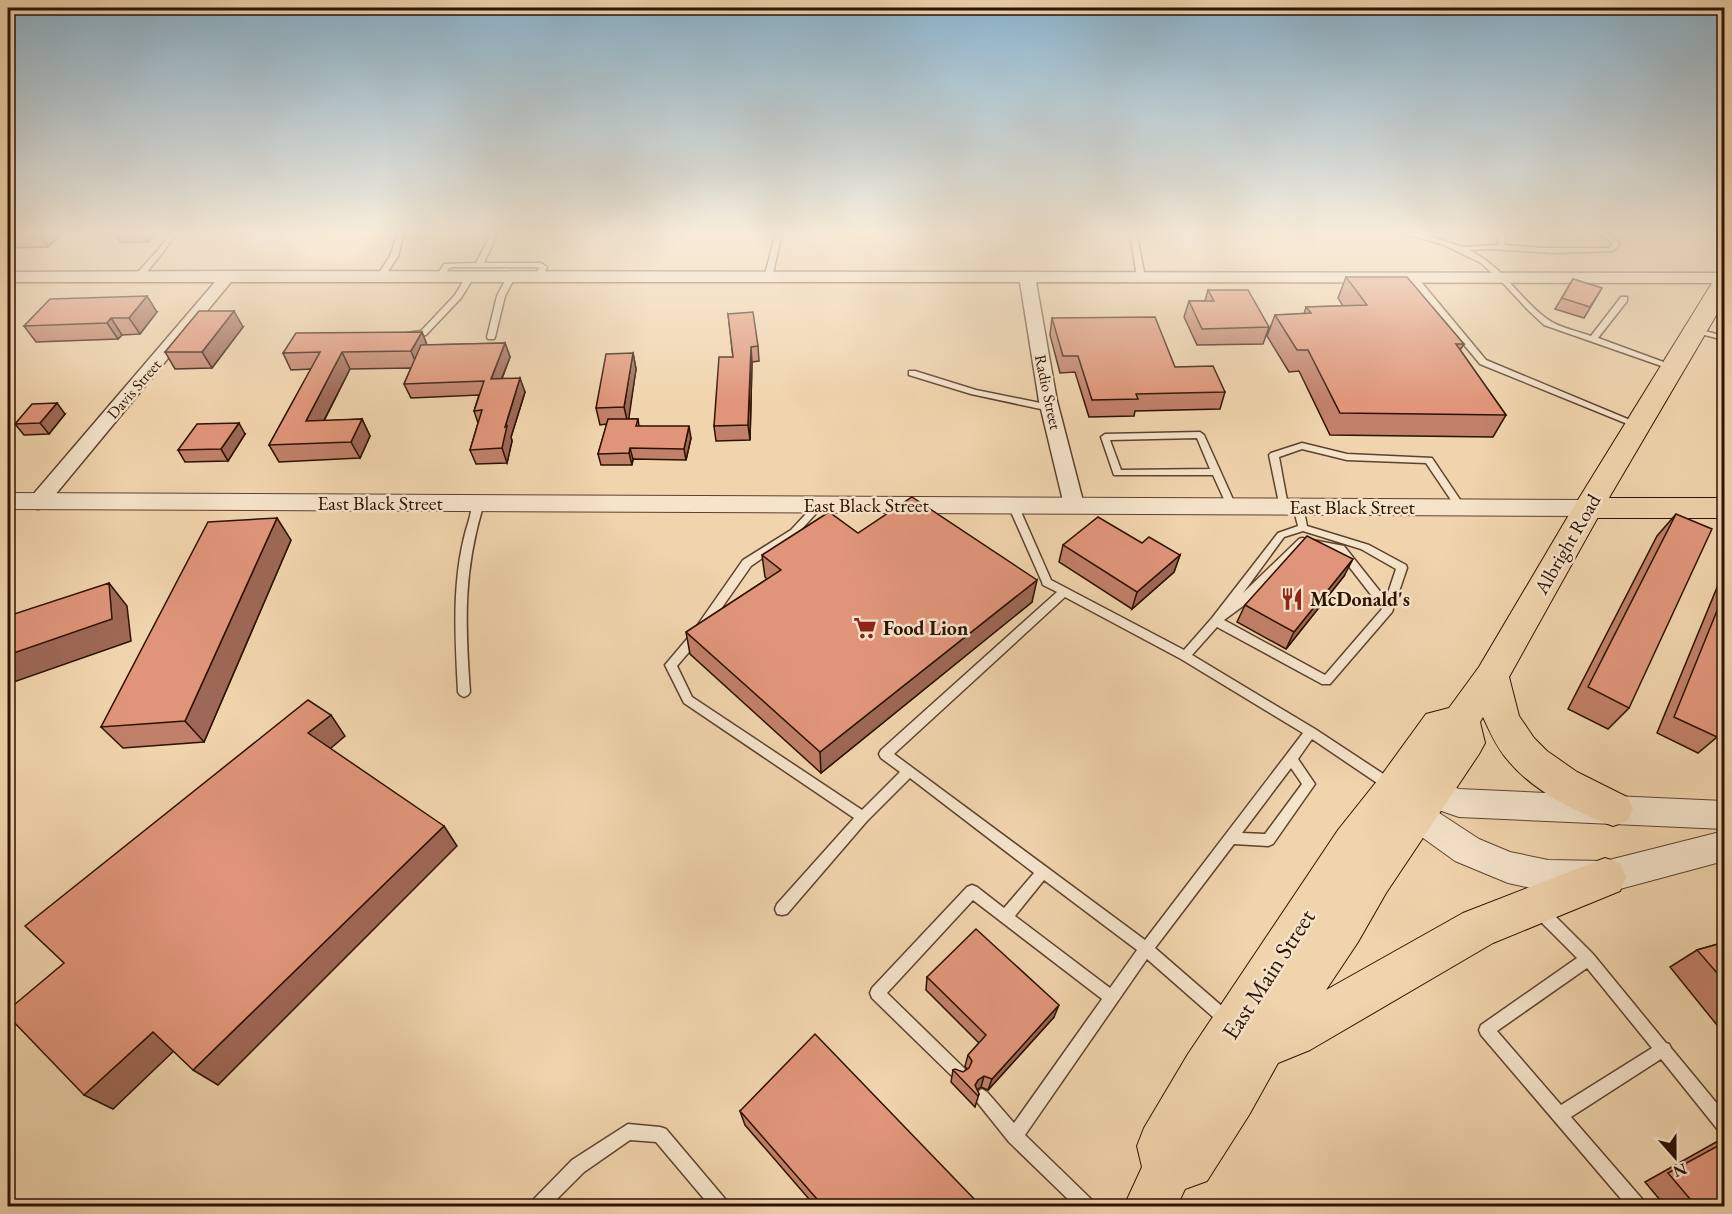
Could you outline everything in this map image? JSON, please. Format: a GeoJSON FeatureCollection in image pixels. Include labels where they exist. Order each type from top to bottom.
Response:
{"type":"FeatureCollection","features":[{"type":"Feature","properties":{"kind":"main road","name":"Albright Road"},"geometry":{"type":"LineString","coordinates":[[1461,720],[1491,676],[1588,508],[1720,289]]}},
{"type":"Feature","properties":{"kind":"main road","name":"East Black Street"},"geometry":{"type":"LineString","coordinates":[[1588,508],[1725,508]]}},
{"type":"Feature","properties":{"kind":"main road"},"geometry":{"type":"LineString","coordinates":[[1491,676],[1501,717],[1526,755],[1570,789],[1613,810]]}},
{"type":"Feature","properties":{"kind":"main road","name":"East Main Street"},"geometry":{"type":"LineString","coordinates":[[1159,1188],[1189,1163],[1232,1098],[1248,1036],[1327,918],[1371,879],[1414,799],[1466,743],[1461,720]]}},
{"type":"Feature","properties":{"kind":"main road"},"geometry":{"type":"LineString","coordinates":[[1248,1036],[1294,1034],[1478,927],[1605,877]]}},
{"type":"Feature","properties":{"kind":"street","name":"Davis Street"},"geometry":{"type":"LineString","coordinates":[[38,502],[217,289]]}},
{"type":"Feature","properties":{"kind":"street","name":"Radio Street"},"geometry":{"type":"LineString","coordinates":[[1029,289],[1050,408],[1074,505]]}},
{"type":"Feature","properties":{"kind":"street","name":"East Black Street"},"geometry":{"type":"LineString","coordinates":[[8,501],[1231,506],[1295,514],[1460,507],[1588,508]]}},
{"type":"Feature","properties":{"kind":"street"},"geometry":{"type":"LineString","coordinates":[[1414,799],[1725,815]]}},
{"type":"Feature","properties":{"kind":"street"},"geometry":{"type":"LineString","coordinates":[[1414,799],[1467,850],[1508,867],[1548,876],[1605,877],[1725,846]]}},
{"type":"Feature","properties":{"kind":"lane"},"geometry":{"type":"LineString","coordinates":[[401,335],[423,333],[463,289]]}},
{"type":"Feature","properties":{"kind":"lane"},"geometry":{"type":"LineString","coordinates":[[491,337],[502,289]]}},
{"type":"Feature","properties":{"kind":"lane"},"geometry":{"type":"LineString","coordinates":[[1417,289],[1427,295]]}},
{"type":"Feature","properties":{"kind":"lane"},"geometry":{"type":"LineString","coordinates":[[1417,289],[1427,295],[1483,362],[1638,425]]}},
{"type":"Feature","properties":{"kind":"lane"},"geometry":{"type":"LineString","coordinates":[[1513,289],[1536,315],[1547,323],[1673,367]]}},
{"type":"Feature","properties":{"kind":"lane"},"geometry":{"type":"LineString","coordinates":[[1593,339],[1624,299]]}},
{"type":"Feature","properties":{"kind":"lane"},"geometry":{"type":"LineString","coordinates":[[1696,330],[1725,338]]}},
{"type":"Feature","properties":{"kind":"lane"},"geometry":{"type":"LineString","coordinates":[[912,373],[974,392],[1050,408]]}},
{"type":"Feature","properties":{"kind":"lane"},"geometry":{"type":"LineString","coordinates":[[1216,472],[1117,473],[1105,437],[1200,435],[1231,506]]}},
{"type":"Feature","properties":{"kind":"lane"},"geometry":{"type":"LineString","coordinates":[[1216,621],[1326,681],[1388,609],[1402,568],[1295,514],[1274,455],[1302,446],[1347,457],[1429,460],[1460,507]]}},
{"type":"Feature","properties":{"kind":"lane"},"geometry":{"type":"LineString","coordinates":[[464,692],[459,602],[468,535],[479,503]]}},
{"type":"Feature","properties":{"kind":"lane"},"geometry":{"type":"LineString","coordinates":[[820,504],[794,532],[747,563],[696,636],[671,665],[688,700],[863,817]]}},
{"type":"Feature","properties":{"kind":"lane"},"geometry":{"type":"LineString","coordinates":[[1012,505],[1047,582],[1185,656],[1311,732],[1414,799]]}},
{"type":"Feature","properties":{"kind":"lane"},"geometry":{"type":"LineString","coordinates":[[1185,656],[1216,621],[1295,514]]}},
{"type":"Feature","properties":{"kind":"lane"},"geometry":{"type":"LineString","coordinates":[[1216,621],[1239,603],[1302,542],[1340,548],[1388,609]]}},
{"type":"Feature","properties":{"kind":"lane"},"geometry":{"type":"LineString","coordinates":[[1065,591],[885,753],[1146,950],[1248,1036]]}},
{"type":"Feature","properties":{"kind":"lane"},"geometry":{"type":"LineString","coordinates":[[1015,1136],[1146,950],[1311,732]]}},
{"type":"Feature","properties":{"kind":"lane"},"geometry":{"type":"LineString","coordinates":[[1231,838],[1268,840],[1308,784],[1291,759]]}},
{"type":"Feature","properties":{"kind":"lane"},"geometry":{"type":"LineString","coordinates":[[782,909],[863,817],[909,771]]}},
{"type":"Feature","properties":{"kind":"lane"},"geometry":{"type":"LineString","coordinates":[[1005,916],[1043,872]]}},
{"type":"Feature","properties":{"kind":"lane"},"geometry":{"type":"LineString","coordinates":[[959,1073],[878,993],[972,891],[1112,998]]}},
{"type":"Feature","properties":{"kind":"lane"},"geometry":{"type":"LineString","coordinates":[[1534,905],[1588,959],[1725,1124]]}},
{"type":"Feature","properties":{"kind":"lane"},"geometry":{"type":"LineString","coordinates":[[1588,959],[1486,1030],[1637,1206]]}},
{"type":"Feature","properties":{"kind":"lane"},"geometry":{"type":"LineString","coordinates":[[1560,1115],[1664,1049]]}},
{"type":"Feature","properties":{"kind":"lane"},"geometry":{"type":"LineString","coordinates":[[982,1097],[1015,1136],[1086,1206]]}},
{"type":"Feature","properties":{"kind":"lane"},"geometry":{"type":"LineString","coordinates":[[539,1206],[578,1166],[628,1132],[660,1135],[720,1206]]}},
{"type":"Feature","properties":{"kind":"building"},"geometry":{"type":"Polygon","coordinates":[[[1355,289],[1417,289],[1464,344],[1456,344],[1506,415],[1340,413],[1308,350],[1297,350],[1275,315],[1311,313],[1306,307],[1367,305],[1355,289]]]}},
{"type":"Feature","properties":{"kind":"building"},"geometry":{"type":"Polygon","coordinates":[[[1567,289],[1602,289],[1590,307],[1562,298],[1567,289]]]}},
{"type":"Feature","properties":{"kind":"building"},"geometry":{"type":"Polygon","coordinates":[[[1208,290],[1248,290],[1269,327],[1202,329],[1189,301],[1214,301],[1208,290]]]}},
{"type":"Feature","properties":{"kind":"building"},"geometry":{"type":"Polygon","coordinates":[[[147,296],[129,318],[111,318],[107,323],[24,326],[50,299],[147,296]]]}},
{"type":"Feature","properties":{"kind":"building"},"geometry":{"type":"Polygon","coordinates":[[[199,311],[234,311],[202,352],[165,352],[199,311]]]}},
{"type":"Feature","properties":{"kind":"building"},"geometry":{"type":"Polygon","coordinates":[[[753,312],[758,346],[751,347],[748,425],[714,426],[719,357],[733,357],[728,314],[753,312]]]}},
{"type":"Feature","properties":{"kind":"building"},"geometry":{"type":"Polygon","coordinates":[[[1155,317],[1175,367],[1213,366],[1225,392],[1136,394],[1138,399],[1092,400],[1078,356],[1063,356],[1052,318],[1155,317]]]}},
{"type":"Feature","properties":{"kind":"building"},"geometry":{"type":"Polygon","coordinates":[[[422,332],[411,351],[342,352],[306,421],[362,419],[351,442],[269,445],[320,352],[283,353],[296,333],[422,332]]]}},
{"type":"Feature","properties":{"kind":"building"},"geometry":{"type":"Polygon","coordinates":[[[505,343],[491,379],[520,378],[505,427],[507,426],[502,448],[470,450],[482,410],[474,411],[484,381],[404,384],[421,345],[505,343]]]}},
{"type":"Feature","properties":{"kind":"building"},"geometry":{"type":"Polygon","coordinates":[[[633,353],[624,407],[596,408],[606,354],[633,353]]]}},
{"type":"Feature","properties":{"kind":"building"},"geometry":{"type":"Polygon","coordinates":[[[57,403],[40,423],[15,424],[32,404],[57,403]]]}},
{"type":"Feature","properties":{"kind":"building"},"geometry":{"type":"Polygon","coordinates":[[[608,419],[638,419],[636,426],[689,426],[684,449],[630,448],[629,453],[598,454],[608,419]]]}},
{"type":"Feature","properties":{"kind":"building"},"geometry":{"type":"Polygon","coordinates":[[[239,423],[221,449],[178,450],[197,424],[239,423]]]}},
{"type":"Feature","properties":{"kind":"building","name":"Food Lion"},"geometry":{"type":"Polygon","coordinates":[[[912,497],[1037,580],[820,752],[686,632],[781,570],[762,555],[829,512],[858,533],[912,497]]]}},
{"type":"Feature","properties":{"kind":"building"},"geometry":{"type":"Polygon","coordinates":[[[1676,514],[1712,529],[1629,708],[1588,687],[1676,514]]]}},
{"type":"Feature","properties":{"kind":"building"},"geometry":{"type":"Polygon","coordinates":[[[1098,517],[1142,543],[1149,537],[1180,555],[1137,592],[1063,545],[1098,517]]]}},
{"type":"Feature","properties":{"kind":"building"},"geometry":{"type":"Polygon","coordinates":[[[277,518],[185,721],[101,727],[208,522],[277,518]]]}},
{"type":"Feature","properties":{"kind":"building","name":"McDonald's"},"geometry":{"type":"Polygon","coordinates":[[[1307,536],[1353,559],[1294,632],[1245,605],[1307,536]]]}},
{"type":"Feature","properties":{"kind":"building"},"geometry":{"type":"Polygon","coordinates":[[[109,583],[112,619],[8,655],[8,616],[109,583]]]}},
{"type":"Feature","properties":{"kind":"building"},"geometry":{"type":"Polygon","coordinates":[[[1725,591],[1725,716],[1717,737],[1674,717],[1725,591]]]}},
{"type":"Feature","properties":{"kind":"building"},"geometry":{"type":"Polygon","coordinates":[[[308,700],[331,715],[308,733],[444,826],[193,1070],[153,1032],[84,1095],[8,1016],[8,1010],[64,963],[25,926],[308,700]]]}},
{"type":"Feature","properties":{"kind":"building"},"geometry":{"type":"Polygon","coordinates":[[[976,929],[1059,1005],[992,1079],[984,1076],[978,1080],[975,1085],[978,1096],[953,1070],[963,1072],[969,1068],[972,1061],[968,1055],[986,1035],[927,977],[976,929]]]}},
{"type":"Feature","properties":{"kind":"building"},"geometry":{"type":"Polygon","coordinates":[[[1725,942],[1725,982],[1697,950],[1725,942]]]}},
{"type":"Feature","properties":{"kind":"building"},"geometry":{"type":"Polygon","coordinates":[[[815,1034],[979,1204],[977,1206],[823,1206],[740,1111],[815,1034]]]}},
{"type":"Feature","properties":{"kind":"building"},"geometry":{"type":"Polygon","coordinates":[[[1725,1142],[1725,1206],[1696,1206],[1668,1173],[1725,1142]]]}},
{"type":"Feature","properties":{"kind":"place","name":"McDonald's"},"geometry":{"type":"Point","coordinates":[1292,599]}},
{"type":"Feature","properties":{"kind":"place","name":"Food Lion"},"geometry":{"type":"Point","coordinates":[865,628]}}]}
